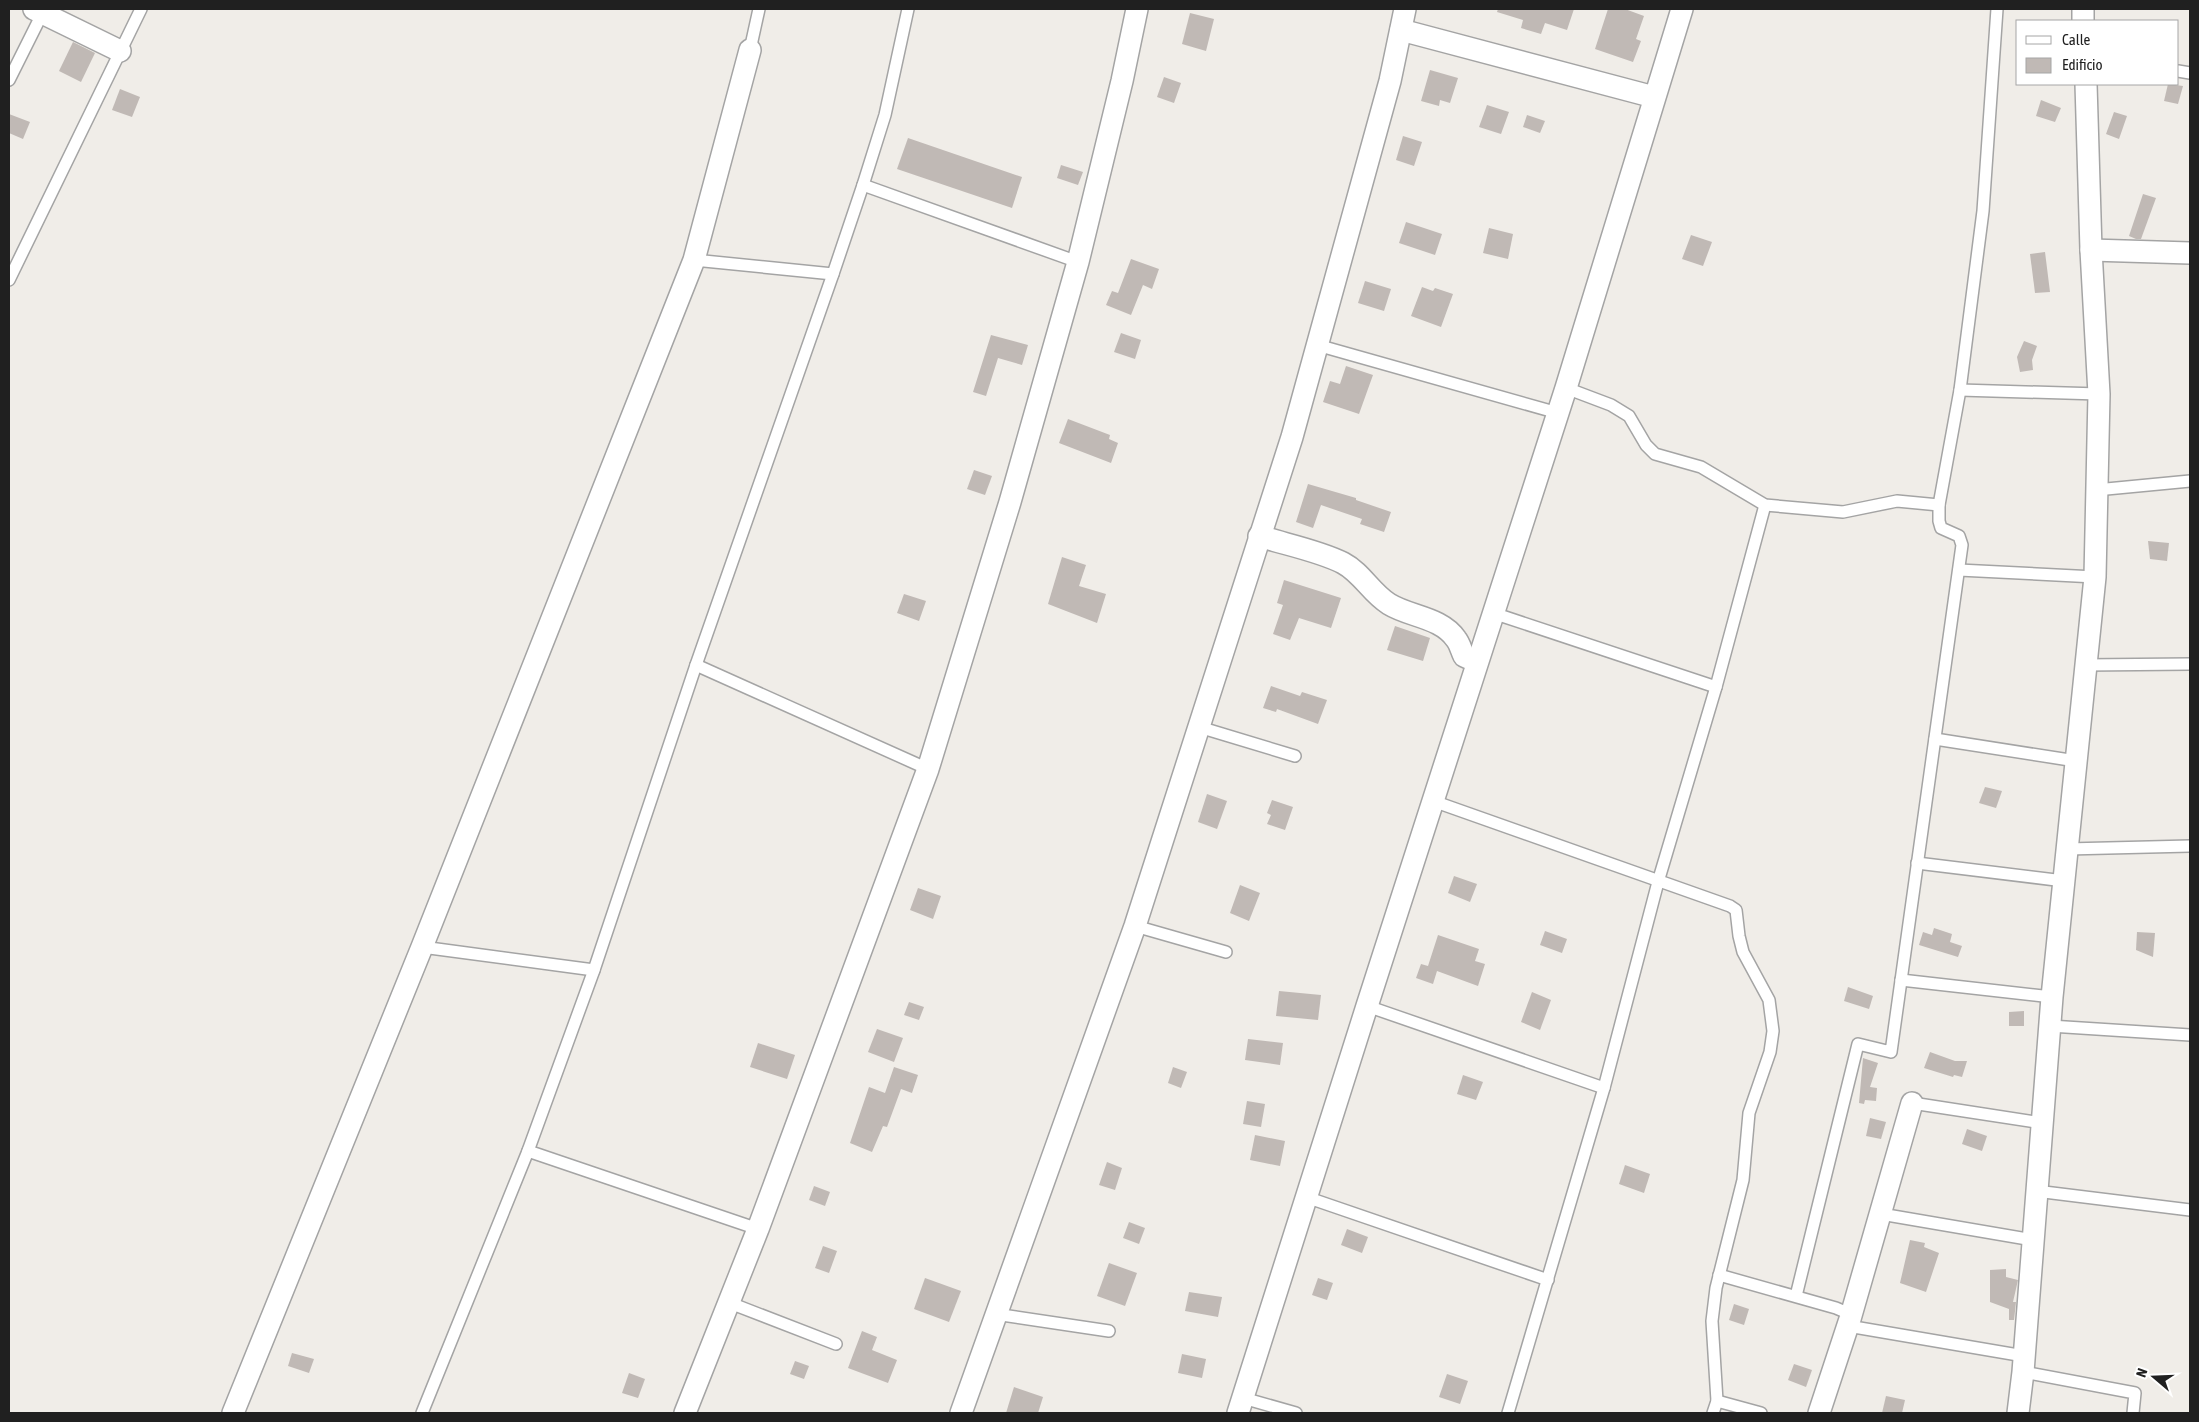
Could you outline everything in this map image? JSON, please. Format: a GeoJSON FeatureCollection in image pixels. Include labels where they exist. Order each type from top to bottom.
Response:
{"type":"FeatureCollection","features":[{"type":"Feature","properties":{"kind":"street"},"geometry":{"type":"LineString","coordinates":[[684,1413],[730,1303],[928,769],[1010,502],[1078,262],[1122,81],[1137,9]]}},
{"type":"Feature","properties":{"kind":"street"},"geometry":{"type":"LineString","coordinates":[[961,1413],[1135,926],[1292,437],[1390,81],[1405,9]]}},
{"type":"Feature","properties":{"kind":"street"},"geometry":{"type":"LineString","coordinates":[[1240,1406],[1566,388],[1682,9]]}},
{"type":"Feature","properties":{"kind":"street"},"geometry":{"type":"LineString","coordinates":[[40,10],[120,51]]}},
{"type":"Feature","properties":{"kind":"street"},"geometry":{"type":"LineString","coordinates":[[1401,30],[1654,97]]}},
{"type":"Feature","properties":{"kind":"street"},"geometry":{"type":"LineString","coordinates":[[233,1413],[422,947],[694,260],[750,50]]}},
{"type":"Feature","properties":{"kind":"street"},"geometry":{"type":"LineString","coordinates":[[2018,1413],[2052,997],[2095,577],[2099,394],[2091,250],[2086,85]]}},
{"type":"Feature","properties":{"kind":"street"},"geometry":{"type":"LineString","coordinates":[[2091,250],[2190,253]]}},
{"type":"Feature","properties":{"kind":"street"},"geometry":{"type":"LineString","coordinates":[[1259,536],[1344,563],[1357,573],[1372,591],[1388,604],[1449,630],[1457,640],[1464,656],[1477,662]]}},
{"type":"Feature","properties":{"kind":"street"},"geometry":{"type":"LineString","coordinates":[[1819,1413],[1849,1322],[1912,1103]]}},
{"type":"Feature","properties":{"kind":"lane"},"geometry":{"type":"LineString","coordinates":[[9,280],[141,9]]}},
{"type":"Feature","properties":{"kind":"lane"},"geometry":{"type":"LineString","coordinates":[[750,50],[759,9]]}},
{"type":"Feature","properties":{"kind":"lane"},"geometry":{"type":"LineString","coordinates":[[422,1413],[528,1151],[594,970],[696,665],[833,274],[885,115],[908,9]]}},
{"type":"Feature","properties":{"kind":"lane"},"geometry":{"type":"LineString","coordinates":[[1796,1296],[1858,1044],[1891,1052],[1959,570],[1962,540],[1957,535],[1941,528],[1939,505],[1960,390],[1983,211],[1997,9]]}},
{"type":"Feature","properties":{"kind":"lane"},"geometry":{"type":"LineString","coordinates":[[9,80],[40,10]]}},
{"type":"Feature","properties":{"kind":"lane"},"geometry":{"type":"LineString","coordinates":[[862,185],[1078,262]]}},
{"type":"Feature","properties":{"kind":"lane"},"geometry":{"type":"LineString","coordinates":[[694,260],[833,274]]}},
{"type":"Feature","properties":{"kind":"lane"},"geometry":{"type":"LineString","coordinates":[[1317,345],[1558,413]]}},
{"type":"Feature","properties":{"kind":"lane"},"geometry":{"type":"LineString","coordinates":[[1566,388],[1611,405],[1629,416],[1646,445],[1656,454],[1701,467],[1764,505],[1843,512],[1897,502],[1939,505]]}},
{"type":"Feature","properties":{"kind":"lane"},"geometry":{"type":"LineString","coordinates":[[1960,390],[2099,394]]}},
{"type":"Feature","properties":{"kind":"lane"},"geometry":{"type":"LineString","coordinates":[[2096,490],[2190,482]]}},
{"type":"Feature","properties":{"kind":"lane"},"geometry":{"type":"LineString","coordinates":[[1508,1413],[1604,1088],[1658,882],[1716,687],[1764,505]]}},
{"type":"Feature","properties":{"kind":"lane"},"geometry":{"type":"LineString","coordinates":[[1959,570],[2095,577]]}},
{"type":"Feature","properties":{"kind":"lane"},"geometry":{"type":"LineString","coordinates":[[1493,613],[1716,687]]}},
{"type":"Feature","properties":{"kind":"lane"},"geometry":{"type":"LineString","coordinates":[[2085,665],[2190,664]]}},
{"type":"Feature","properties":{"kind":"lane"},"geometry":{"type":"LineString","coordinates":[[696,665],[928,769]]}},
{"type":"Feature","properties":{"kind":"lane"},"geometry":{"type":"LineString","coordinates":[[1198,727],[1295,756]]}},
{"type":"Feature","properties":{"kind":"lane"},"geometry":{"type":"LineString","coordinates":[[1935,739],[2076,761]]}},
{"type":"Feature","properties":{"kind":"lane"},"geometry":{"type":"LineString","coordinates":[[1433,801],[1735,908],[1743,952],[1751,969],[1765,989],[1772,1015],[1773,1031],[1770,1052],[1749,1113],[1743,1180],[1720,1274],[1712,1321],[1717,1402],[1713,1413]]}},
{"type":"Feature","properties":{"kind":"lane"},"geometry":{"type":"LineString","coordinates":[[2068,849],[2190,846]]}},
{"type":"Feature","properties":{"kind":"lane"},"geometry":{"type":"LineString","coordinates":[[1917,863],[2064,881]]}},
{"type":"Feature","properties":{"kind":"lane"},"geometry":{"type":"LineString","coordinates":[[1135,926],[1226,952]]}},
{"type":"Feature","properties":{"kind":"lane"},"geometry":{"type":"LineString","coordinates":[[422,947],[594,970]]}},
{"type":"Feature","properties":{"kind":"lane"},"geometry":{"type":"LineString","coordinates":[[1901,980],[2052,997]]}},
{"type":"Feature","properties":{"kind":"lane"},"geometry":{"type":"LineString","coordinates":[[1367,1006],[1604,1088]]}},
{"type":"Feature","properties":{"kind":"lane"},"geometry":{"type":"LineString","coordinates":[[2050,1026],[2190,1035]]}},
{"type":"Feature","properties":{"kind":"lane"},"geometry":{"type":"LineString","coordinates":[[1912,1103],[2042,1123]]}},
{"type":"Feature","properties":{"kind":"lane"},"geometry":{"type":"LineString","coordinates":[[528,1151],[758,1229]]}},
{"type":"Feature","properties":{"kind":"lane"},"geometry":{"type":"LineString","coordinates":[[2036,1191],[2190,1210]]}},
{"type":"Feature","properties":{"kind":"lane"},"geometry":{"type":"LineString","coordinates":[[1306,1197],[1548,1280]]}},
{"type":"Feature","properties":{"kind":"lane"},"geometry":{"type":"LineString","coordinates":[[1880,1214],[2032,1240]]}},
{"type":"Feature","properties":{"kind":"lane"},"geometry":{"type":"LineString","coordinates":[[1720,1274],[1836,1308],[1843,1311],[1849,1322],[2135,1393],[2133,1413]]}},
{"type":"Feature","properties":{"kind":"lane"},"geometry":{"type":"LineString","coordinates":[[730,1303],[836,1344]]}},
{"type":"Feature","properties":{"kind":"lane"},"geometry":{"type":"LineString","coordinates":[[996,1314],[1109,1332]]}},
{"type":"Feature","properties":{"kind":"lane"},"geometry":{"type":"LineString","coordinates":[[1717,1402],[1761,1413]]}},
{"type":"Feature","properties":{"kind":"lane"},"geometry":{"type":"LineString","coordinates":[[1240,1406],[1296,1413]]}},
{"type":"Feature","properties":{"kind":"building"},"geometry":{"type":"Polygon","coordinates":[[[1498,9],[1574,9],[1567,30],[1545,23],[1541,34],[1521,28],[1523,20],[1497,12],[1498,9]]]}},
{"type":"Feature","properties":{"kind":"building"},"geometry":{"type":"Polygon","coordinates":[[[1608,9],[1625,9],[1644,16],[1636,39],[1641,41],[1633,62],[1595,49],[1608,9]]]}},
{"type":"Feature","properties":{"kind":"building"},"geometry":{"type":"Polygon","coordinates":[[[1190,13],[1214,19],[1206,51],[1182,44],[1190,13]]]}},
{"type":"Feature","properties":{"kind":"building"},"geometry":{"type":"Polygon","coordinates":[[[73,42],[95,53],[81,82],[59,71],[73,42]]]}},
{"type":"Feature","properties":{"kind":"building"},"geometry":{"type":"Polygon","coordinates":[[[1430,70],[1458,78],[1450,103],[1440,100],[1439,106],[1421,101],[1430,70]]]}},
{"type":"Feature","properties":{"kind":"building"},"geometry":{"type":"Polygon","coordinates":[[[1164,77],[1181,83],[1174,103],[1157,97],[1164,77]]]}},
{"type":"Feature","properties":{"kind":"building"},"geometry":{"type":"Polygon","coordinates":[[[2168,85],[2183,86],[2178,104],[2164,101],[2168,85]]]}},
{"type":"Feature","properties":{"kind":"building"},"geometry":{"type":"Polygon","coordinates":[[[120,89],[140,97],[132,117],[112,110],[120,89]]]}},
{"type":"Feature","properties":{"kind":"building"},"geometry":{"type":"Polygon","coordinates":[[[2041,100],[2061,108],[2055,122],[2036,116],[2041,100]]]}},
{"type":"Feature","properties":{"kind":"building"},"geometry":{"type":"Polygon","coordinates":[[[1487,105],[1509,112],[1501,134],[1479,127],[1487,105]]]}},
{"type":"Feature","properties":{"kind":"building"},"geometry":{"type":"Polygon","coordinates":[[[2114,112],[2127,116],[2119,139],[2106,134],[2114,112]]]}},
{"type":"Feature","properties":{"kind":"building"},"geometry":{"type":"Polygon","coordinates":[[[9,114],[30,122],[23,139],[9,133],[9,114]]]}},
{"type":"Feature","properties":{"kind":"building"},"geometry":{"type":"Polygon","coordinates":[[[1527,115],[1545,121],[1540,133],[1523,127],[1527,115]]]}},
{"type":"Feature","properties":{"kind":"building"},"geometry":{"type":"Polygon","coordinates":[[[1403,136],[1422,142],[1414,166],[1396,160],[1403,136]]]}},
{"type":"Feature","properties":{"kind":"building"},"geometry":{"type":"Polygon","coordinates":[[[908,138],[1022,177],[1012,208],[897,169],[908,138]]]}},
{"type":"Feature","properties":{"kind":"building"},"geometry":{"type":"Polygon","coordinates":[[[1061,165],[1083,172],[1078,185],[1057,178],[1061,165]]]}},
{"type":"Feature","properties":{"kind":"building"},"geometry":{"type":"Polygon","coordinates":[[[2143,194],[2156,198],[2141,239],[2136,239],[2129,236],[2143,194]]]}},
{"type":"Feature","properties":{"kind":"building"},"geometry":{"type":"Polygon","coordinates":[[[1406,222],[1442,234],[1435,255],[1399,243],[1406,222]]]}},
{"type":"Feature","properties":{"kind":"building"},"geometry":{"type":"Polygon","coordinates":[[[1489,228],[1513,234],[1508,259],[1483,253],[1489,228]]]}},
{"type":"Feature","properties":{"kind":"building"},"geometry":{"type":"Polygon","coordinates":[[[1691,235],[1712,242],[1703,266],[1682,259],[1691,235]]]}},
{"type":"Feature","properties":{"kind":"building"},"geometry":{"type":"Polygon","coordinates":[[[2045,252],[2050,292],[2035,293],[2030,254],[2045,252]]]}},
{"type":"Feature","properties":{"kind":"building"},"geometry":{"type":"Polygon","coordinates":[[[1131,259],[1159,269],[1152,289],[1143,285],[1131,315],[1106,305],[1112,291],[1118,293],[1131,259]]]}},
{"type":"Feature","properties":{"kind":"building"},"geometry":{"type":"Polygon","coordinates":[[[1365,281],[1391,289],[1384,311],[1358,303],[1365,281]]]}},
{"type":"Feature","properties":{"kind":"building"},"geometry":{"type":"Polygon","coordinates":[[[1422,287],[1433,291],[1435,288],[1453,294],[1441,327],[1411,316],[1422,287]]]}},
{"type":"Feature","properties":{"kind":"building"},"geometry":{"type":"Polygon","coordinates":[[[1121,333],[1141,340],[1135,359],[1114,352],[1121,333]]]}},
{"type":"Feature","properties":{"kind":"building"},"geometry":{"type":"Polygon","coordinates":[[[991,335],[1028,345],[1022,365],[998,358],[986,396],[973,392],[991,335]]]}},
{"type":"Feature","properties":{"kind":"building"},"geometry":{"type":"Polygon","coordinates":[[[2024,341],[2037,346],[2032,360],[2033,370],[2020,372],[2017,357],[2024,341]]]}},
{"type":"Feature","properties":{"kind":"building"},"geometry":{"type":"Polygon","coordinates":[[[1346,366],[1373,375],[1359,414],[1323,402],[1330,381],[1340,384],[1346,366]]]}},
{"type":"Feature","properties":{"kind":"building"},"geometry":{"type":"Polygon","coordinates":[[[1068,419],[1110,435],[1109,439],[1118,443],[1111,463],[1059,443],[1068,419]]]}},
{"type":"Feature","properties":{"kind":"building"},"geometry":{"type":"Polygon","coordinates":[[[974,470],[992,476],[985,495],[967,489],[974,470]]]}},
{"type":"Feature","properties":{"kind":"building"},"geometry":{"type":"Polygon","coordinates":[[[1308,484],[1356,498],[1356,500],[1391,512],[1384,532],[1360,524],[1362,519],[1321,505],[1313,528],[1296,522],[1308,484]]]}},
{"type":"Feature","properties":{"kind":"building"},"geometry":{"type":"Polygon","coordinates":[[[2148,541],[2169,543],[2167,561],[2150,559],[2148,541]]]}},
{"type":"Feature","properties":{"kind":"building"},"geometry":{"type":"Polygon","coordinates":[[[1062,557],[1086,565],[1079,586],[1106,594],[1097,623],[1048,604],[1062,557]]]}},
{"type":"Feature","properties":{"kind":"building"},"geometry":{"type":"Polygon","coordinates":[[[1284,580],[1341,598],[1331,628],[1299,618],[1290,640],[1273,634],[1283,605],[1277,603],[1284,580]]]}},
{"type":"Feature","properties":{"kind":"building"},"geometry":{"type":"Polygon","coordinates":[[[904,594],[926,601],[919,621],[897,613],[904,594]]]}},
{"type":"Feature","properties":{"kind":"building"},"geometry":{"type":"Polygon","coordinates":[[[1395,626],[1430,638],[1423,661],[1387,650],[1395,626]]]}},
{"type":"Feature","properties":{"kind":"building"},"geometry":{"type":"Polygon","coordinates":[[[1271,686],[1300,696],[1302,692],[1327,700],[1318,724],[1277,709],[1276,712],[1263,708],[1271,686]]]}},
{"type":"Feature","properties":{"kind":"building"},"geometry":{"type":"Polygon","coordinates":[[[1985,787],[2002,791],[1996,808],[1979,803],[1985,787]]]}},
{"type":"Feature","properties":{"kind":"building"},"geometry":{"type":"Polygon","coordinates":[[[1207,794],[1227,801],[1217,829],[1198,822],[1207,794]]]}},
{"type":"Feature","properties":{"kind":"building"},"geometry":{"type":"Polygon","coordinates":[[[1272,800],[1293,807],[1285,830],[1267,824],[1271,815],[1267,813],[1272,800]]]}},
{"type":"Feature","properties":{"kind":"building"},"geometry":{"type":"Polygon","coordinates":[[[1454,876],[1477,884],[1470,902],[1448,893],[1454,876]]]}},
{"type":"Feature","properties":{"kind":"building"},"geometry":{"type":"Polygon","coordinates":[[[1240,885],[1260,893],[1249,921],[1230,913],[1240,885]]]}},
{"type":"Feature","properties":{"kind":"building"},"geometry":{"type":"Polygon","coordinates":[[[918,888],[941,896],[933,919],[910,910],[918,888]]]}},
{"type":"Feature","properties":{"kind":"building"},"geometry":{"type":"Polygon","coordinates":[[[1934,928],[1952,934],[1950,942],[1962,946],[1958,957],[1919,945],[1923,932],[1932,935],[1934,928]]]}},
{"type":"Feature","properties":{"kind":"building"},"geometry":{"type":"Polygon","coordinates":[[[1545,931],[1567,939],[1562,953],[1540,945],[1545,931]]]}},
{"type":"Feature","properties":{"kind":"building"},"geometry":{"type":"Polygon","coordinates":[[[2137,932],[2155,933],[2153,957],[2136,950],[2137,932]]]}},
{"type":"Feature","properties":{"kind":"building"},"geometry":{"type":"Polygon","coordinates":[[[1438,935],[1479,949],[1475,961],[1485,964],[1478,986],[1437,971],[1433,984],[1416,978],[1421,964],[1428,966],[1438,935]]]}},
{"type":"Feature","properties":{"kind":"building"},"geometry":{"type":"Polygon","coordinates":[[[1848,987],[1873,996],[1869,1009],[1844,1001],[1848,987]]]}},
{"type":"Feature","properties":{"kind":"building"},"geometry":{"type":"Polygon","coordinates":[[[1279,991],[1321,995],[1318,1020],[1276,1016],[1279,991]]]}},
{"type":"Feature","properties":{"kind":"building"},"geometry":{"type":"Polygon","coordinates":[[[1532,992],[1551,1000],[1540,1030],[1521,1022],[1532,992]]]}},
{"type":"Feature","properties":{"kind":"building"},"geometry":{"type":"Polygon","coordinates":[[[909,1002],[924,1007],[919,1020],[904,1015],[909,1002]]]}},
{"type":"Feature","properties":{"kind":"building"},"geometry":{"type":"Polygon","coordinates":[[[2024,1011],[2024,1026],[2009,1026],[2009,1012],[2024,1011]]]}},
{"type":"Feature","properties":{"kind":"building"},"geometry":{"type":"Polygon","coordinates":[[[877,1029],[903,1038],[894,1062],[868,1052],[877,1029]]]}},
{"type":"Feature","properties":{"kind":"building"},"geometry":{"type":"Polygon","coordinates":[[[1248,1039],[1283,1043],[1280,1065],[1245,1060],[1248,1039]]]}},
{"type":"Feature","properties":{"kind":"building"},"geometry":{"type":"Polygon","coordinates":[[[758,1043],[795,1055],[787,1079],[750,1067],[758,1043]]]}},
{"type":"Feature","properties":{"kind":"building"},"geometry":{"type":"Polygon","coordinates":[[[1930,1052],[1955,1061],[1967,1061],[1962,1077],[1954,1075],[1953,1077],[1924,1068],[1930,1052]]]}},
{"type":"Feature","properties":{"kind":"building"},"geometry":{"type":"Polygon","coordinates":[[[1863,1058],[1878,1063],[1870,1087],[1877,1088],[1876,1101],[1865,1100],[1864,1104],[1859,1103],[1863,1058]]]}},
{"type":"Feature","properties":{"kind":"building"},"geometry":{"type":"Polygon","coordinates":[[[894,1067],[918,1075],[912,1093],[901,1089],[887,1127],[883,1126],[872,1152],[850,1143],[869,1087],[885,1093],[894,1067]]]}},
{"type":"Feature","properties":{"kind":"building"},"geometry":{"type":"Polygon","coordinates":[[[1173,1067],[1187,1072],[1181,1088],[1168,1083],[1173,1067]]]}},
{"type":"Feature","properties":{"kind":"building"},"geometry":{"type":"Polygon","coordinates":[[[1463,1075],[1483,1082],[1476,1100],[1457,1094],[1463,1075]]]}},
{"type":"Feature","properties":{"kind":"building"},"geometry":{"type":"Polygon","coordinates":[[[1247,1101],[1265,1104],[1261,1127],[1243,1124],[1247,1101]]]}},
{"type":"Feature","properties":{"kind":"building"},"geometry":{"type":"Polygon","coordinates":[[[1870,1118],[1886,1122],[1881,1139],[1866,1136],[1870,1118]]]}},
{"type":"Feature","properties":{"kind":"building"},"geometry":{"type":"Polygon","coordinates":[[[1967,1129],[1987,1136],[1982,1151],[1962,1144],[1967,1129]]]}},
{"type":"Feature","properties":{"kind":"building"},"geometry":{"type":"Polygon","coordinates":[[[1255,1135],[1285,1141],[1280,1166],[1250,1160],[1255,1135]]]}},
{"type":"Feature","properties":{"kind":"building"},"geometry":{"type":"Polygon","coordinates":[[[1107,1162],[1122,1168],[1115,1190],[1099,1185],[1107,1162]]]}},
{"type":"Feature","properties":{"kind":"building"},"geometry":{"type":"Polygon","coordinates":[[[1625,1165],[1650,1174],[1644,1193],[1619,1184],[1625,1165]]]}},
{"type":"Feature","properties":{"kind":"building"},"geometry":{"type":"Polygon","coordinates":[[[814,1186],[830,1192],[825,1206],[809,1200],[814,1186]]]}},
{"type":"Feature","properties":{"kind":"building"},"geometry":{"type":"Polygon","coordinates":[[[1129,1222],[1145,1228],[1139,1244],[1123,1238],[1129,1222]]]}},
{"type":"Feature","properties":{"kind":"building"},"geometry":{"type":"Polygon","coordinates":[[[1347,1229],[1368,1237],[1362,1253],[1341,1245],[1347,1229]]]}},
{"type":"Feature","properties":{"kind":"building"},"geometry":{"type":"Polygon","coordinates":[[[1910,1240],[1925,1243],[1924,1247],[1939,1253],[1926,1292],[1900,1283],[1910,1240]]]}},
{"type":"Feature","properties":{"kind":"building"},"geometry":{"type":"Polygon","coordinates":[[[823,1246],[837,1251],[829,1273],[815,1268],[823,1246]]]}},
{"type":"Feature","properties":{"kind":"building"},"geometry":{"type":"Polygon","coordinates":[[[1109,1263],[1137,1273],[1125,1306],[1097,1296],[1109,1263]]]}},
{"type":"Feature","properties":{"kind":"building"},"geometry":{"type":"Polygon","coordinates":[[[2006,1269],[2006,1277],[2018,1280],[2013,1302],[2016,1302],[2014,1320],[2009,1320],[2009,1309],[1990,1302],[1990,1270],[2006,1269]]]}},
{"type":"Feature","properties":{"kind":"building"},"geometry":{"type":"Polygon","coordinates":[[[925,1278],[961,1291],[949,1322],[914,1309],[925,1278]]]}},
{"type":"Feature","properties":{"kind":"building"},"geometry":{"type":"Polygon","coordinates":[[[1318,1278],[1333,1283],[1327,1300],[1312,1295],[1318,1278]]]}},
{"type":"Feature","properties":{"kind":"building"},"geometry":{"type":"Polygon","coordinates":[[[1189,1292],[1222,1297],[1218,1317],[1185,1311],[1189,1292]]]}},
{"type":"Feature","properties":{"kind":"building"},"geometry":{"type":"Polygon","coordinates":[[[1734,1304],[1749,1309],[1744,1325],[1729,1320],[1734,1304]]]}},
{"type":"Feature","properties":{"kind":"building"},"geometry":{"type":"Polygon","coordinates":[[[862,1331],[877,1337],[872,1350],[897,1360],[888,1383],[848,1368],[862,1331]]]}},
{"type":"Feature","properties":{"kind":"building"},"geometry":{"type":"Polygon","coordinates":[[[292,1353],[314,1359],[309,1373],[288,1366],[292,1353]]]}},
{"type":"Feature","properties":{"kind":"building"},"geometry":{"type":"Polygon","coordinates":[[[1182,1354],[1206,1359],[1202,1378],[1178,1373],[1182,1354]]]}},
{"type":"Feature","properties":{"kind":"building"},"geometry":{"type":"Polygon","coordinates":[[[795,1361],[809,1366],[804,1379],[790,1374],[795,1361]]]}},
{"type":"Feature","properties":{"kind":"building"},"geometry":{"type":"Polygon","coordinates":[[[1794,1364],[1812,1370],[1806,1387],[1788,1380],[1794,1364]]]}},
{"type":"Feature","properties":{"kind":"building"},"geometry":{"type":"Polygon","coordinates":[[[629,1373],[645,1379],[638,1398],[622,1393],[629,1373]]]}},
{"type":"Feature","properties":{"kind":"building"},"geometry":{"type":"Polygon","coordinates":[[[1447,1374],[1468,1381],[1460,1404],[1439,1397],[1447,1374]]]}},
{"type":"Feature","properties":{"kind":"building"},"geometry":{"type":"Polygon","coordinates":[[[1014,1387],[1043,1397],[1038,1413],[1006,1413],[1014,1387]]]}},
{"type":"Feature","properties":{"kind":"building"},"geometry":{"type":"Polygon","coordinates":[[[1886,1396],[1905,1400],[1902,1413],[1882,1413],[1886,1396]]]}}]}
